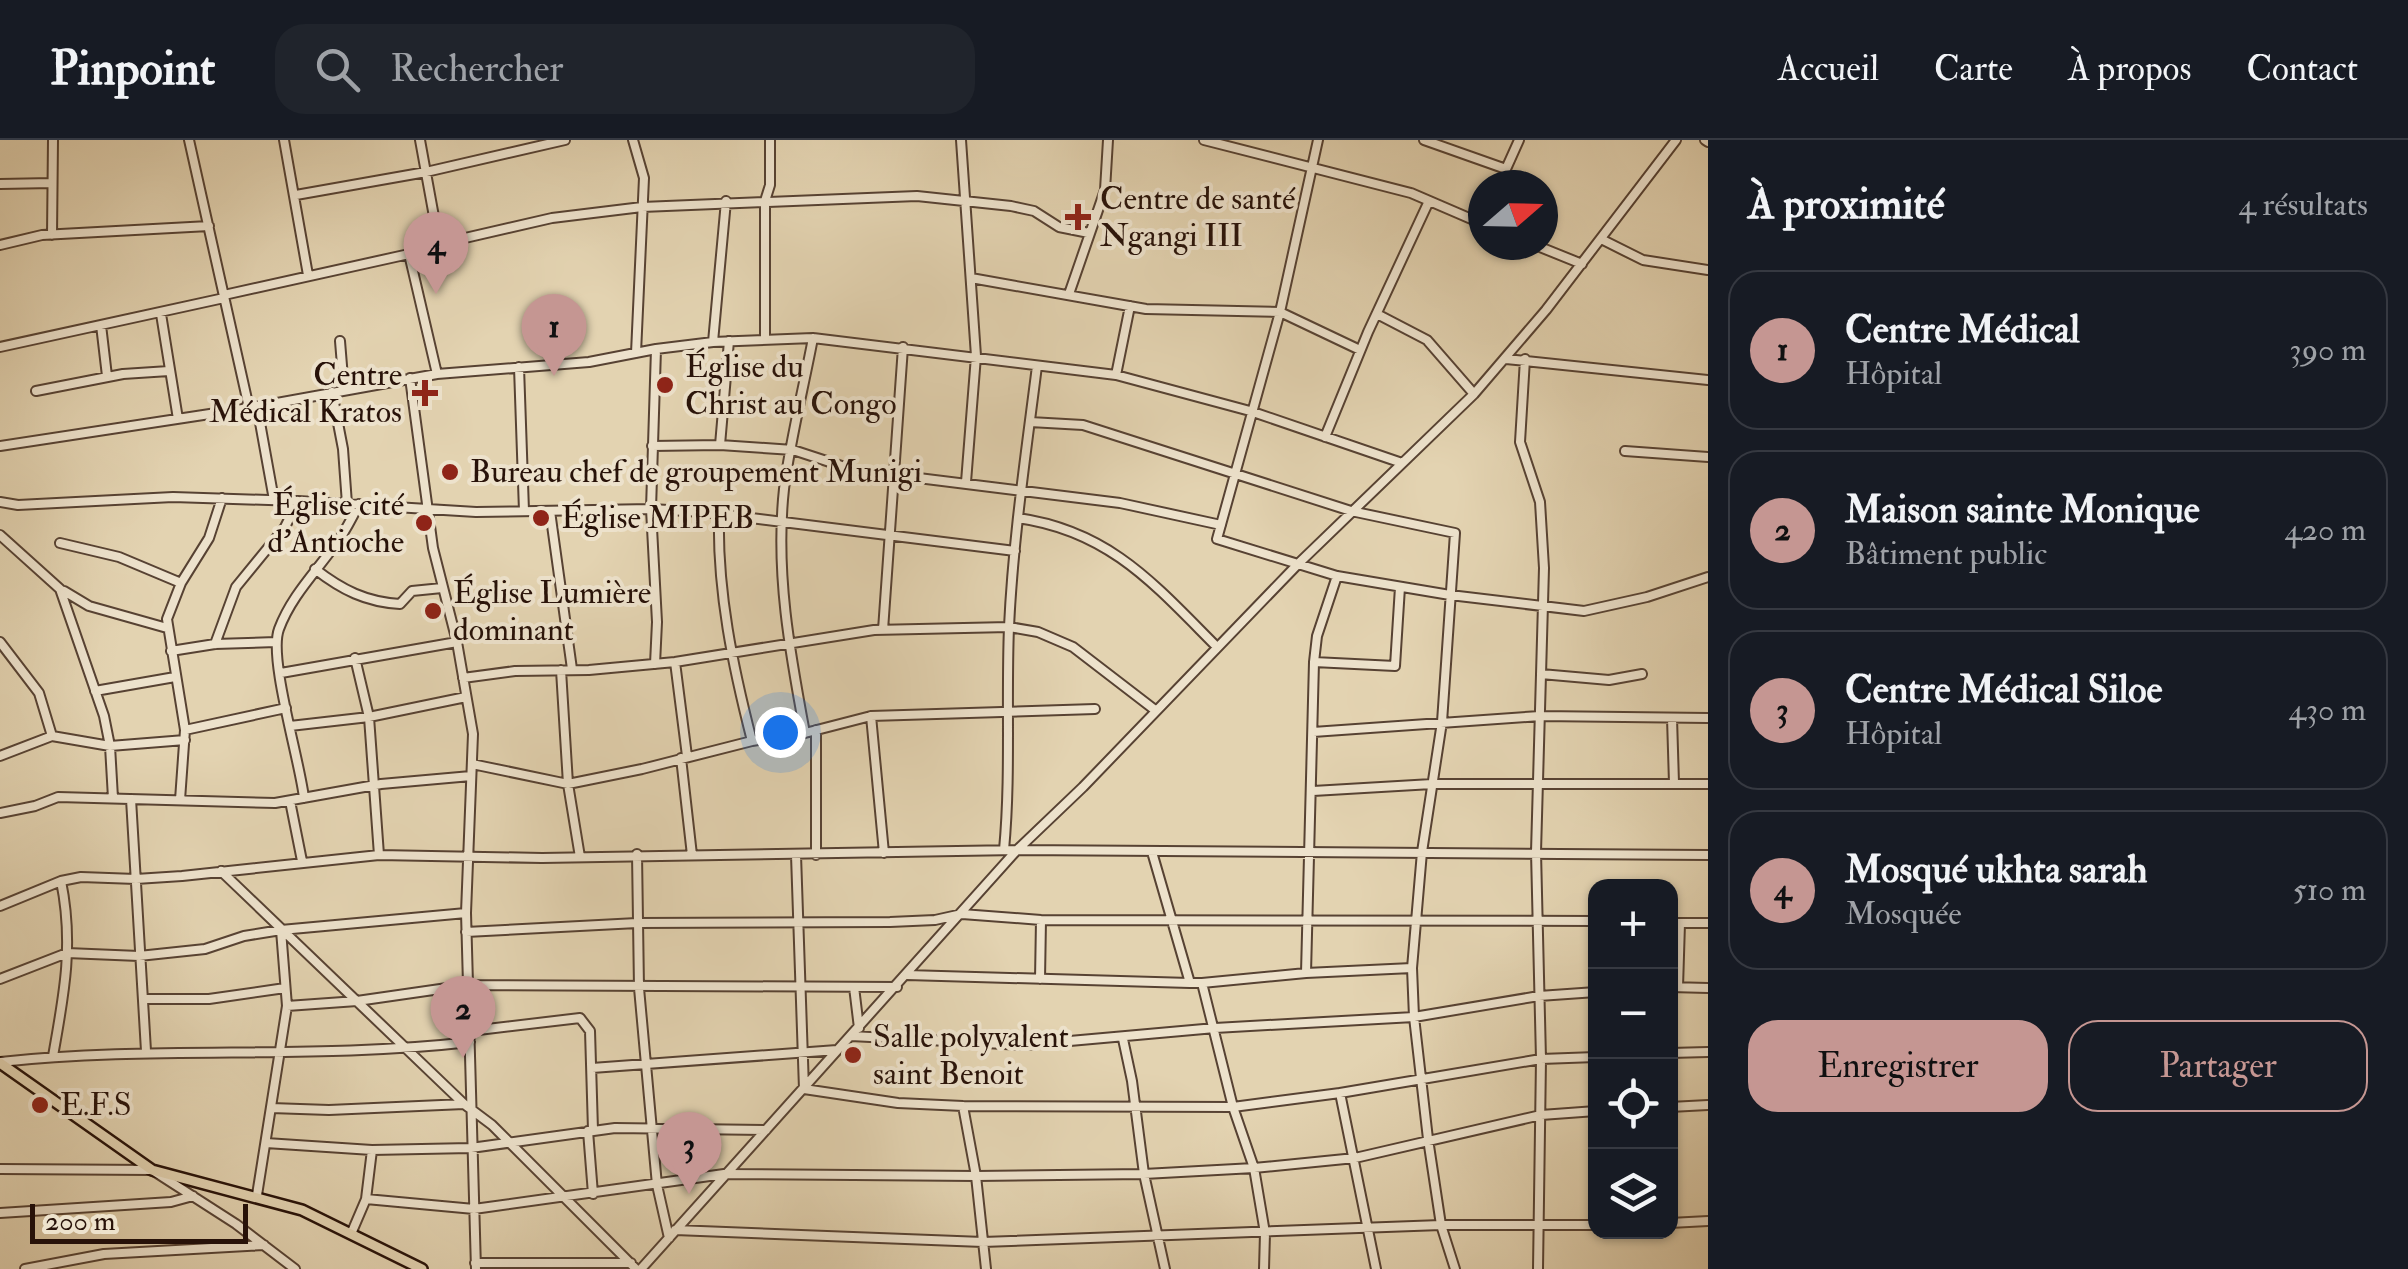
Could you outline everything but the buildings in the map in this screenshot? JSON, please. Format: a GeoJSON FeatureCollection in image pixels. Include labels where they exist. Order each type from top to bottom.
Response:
{"type":"FeatureCollection","features":[{"type":"Feature","properties":{"kind":"main road"},"geometry":{"type":"LineString","coordinates":[[0,1062],[152,1170],[302,1210],[422,1269]]}},
{"type":"Feature","properties":{"kind":"street"},"geometry":{"type":"LineString","coordinates":[[52,235],[53,140]]}},
{"type":"Feature","properties":{"kind":"street"},"geometry":{"type":"LineString","coordinates":[[189,140],[274,500]]}},
{"type":"Feature","properties":{"kind":"street"},"geometry":{"type":"LineString","coordinates":[[284,140],[308,275]]}},
{"type":"Feature","properties":{"kind":"street"},"geometry":{"type":"LineString","coordinates":[[420,140],[439,244]]}},
{"type":"Feature","properties":{"kind":"street"},"geometry":{"type":"LineString","coordinates":[[296,195],[426,172],[565,140]]}},
{"type":"Feature","properties":{"kind":"street"},"geometry":{"type":"LineString","coordinates":[[633,140],[644,178],[636,353]]}},
{"type":"Feature","properties":{"kind":"street"},"geometry":{"type":"LineString","coordinates":[[764,338],[764,201],[770,184],[770,140]]}},
{"type":"Feature","properties":{"kind":"street"},"geometry":{"type":"LineString","coordinates":[[960,140],[976,356],[966,482]]}},
{"type":"Feature","properties":{"kind":"street"},"geometry":{"type":"LineString","coordinates":[[1069,294],[1105,190],[1108,140]]}},
{"type":"Feature","properties":{"kind":"street"},"geometry":{"type":"LineString","coordinates":[[1204,140],[1312,166],[1430,201],[1468,217]]}},
{"type":"Feature","properties":{"kind":"street"},"geometry":{"type":"LineString","coordinates":[[1318,140],[1280,312],[1250,411],[1217,536],[1219,541],[1338,576],[1544,607],[1599,610],[1708,578]]}},
{"type":"Feature","properties":{"kind":"street"},"geometry":{"type":"LineString","coordinates":[[1424,140],[1506,169],[1519,140]]}},
{"type":"Feature","properties":{"kind":"street"},"geometry":{"type":"LineString","coordinates":[[410,378],[428,510],[473,734],[466,932],[468,1107],[476,1266],[636,1267],[672,1234],[1018,850],[1351,511],[1474,394],[1582,264],[1676,140]]}},
{"type":"Feature","properties":{"kind":"street"},"geometry":{"type":"LineString","coordinates":[[0,184],[52,183]]}},
{"type":"Feature","properties":{"kind":"street"},"geometry":{"type":"LineString","coordinates":[[0,347],[162,314],[552,218],[642,207],[917,196],[1030,210],[1059,227],[1089,233]]}},
{"type":"Feature","properties":{"kind":"street"},"geometry":{"type":"LineString","coordinates":[[713,342],[726,201]]}},
{"type":"Feature","properties":{"kind":"street"},"geometry":{"type":"LineString","coordinates":[[1325,437],[1376,314],[1430,201]]}},
{"type":"Feature","properties":{"kind":"street"},"geometry":{"type":"LineString","coordinates":[[0,246],[52,235],[209,226]]}},
{"type":"Feature","properties":{"kind":"street"},"geometry":{"type":"LineString","coordinates":[[1601,239],[1646,260],[1708,270]]}},
{"type":"Feature","properties":{"kind":"street"},"geometry":{"type":"LineString","coordinates":[[409,254],[436,374]]}},
{"type":"Feature","properties":{"kind":"street"},"geometry":{"type":"LineString","coordinates":[[1558,254],[1582,264]]}},
{"type":"Feature","properties":{"kind":"street"},"geometry":{"type":"LineString","coordinates":[[971,278],[1130,306],[1280,312],[1360,350]]}},
{"type":"Feature","properties":{"kind":"street"},"geometry":{"type":"LineString","coordinates":[[1116,375],[1130,306]]}},
{"type":"Feature","properties":{"kind":"street"},"geometry":{"type":"LineString","coordinates":[[162,314],[178,419]]}},
{"type":"Feature","properties":{"kind":"street"},"geometry":{"type":"LineString","coordinates":[[1376,314],[1424,338],[1474,394]]}},
{"type":"Feature","properties":{"kind":"street"},"geometry":{"type":"LineString","coordinates":[[101,325],[107,376]]}},
{"type":"Feature","properties":{"kind":"street"},"geometry":{"type":"LineString","coordinates":[[805,734],[788,643],[782,571],[785,485],[812,338]]}},
{"type":"Feature","properties":{"kind":"street"},"geometry":{"type":"LineString","coordinates":[[0,446],[436,374],[589,362],[713,342],[812,338],[1116,375],[1250,411],[1402,464]]}},
{"type":"Feature","properties":{"kind":"street"},"geometry":{"type":"LineString","coordinates":[[340,341],[344,390]]}},
{"type":"Feature","properties":{"kind":"street"},"geometry":{"type":"LineString","coordinates":[[720,445],[730,341]]}},
{"type":"Feature","properties":{"kind":"street"},"geometry":{"type":"LineString","coordinates":[[883,630],[903,348]]}},
{"type":"Feature","properties":{"kind":"street"},"geometry":{"type":"LineString","coordinates":[[655,664],[657,622],[651,509],[656,349]]}},
{"type":"Feature","properties":{"kind":"street"},"geometry":{"type":"LineString","coordinates":[[1506,358],[1708,380]]}},
{"type":"Feature","properties":{"kind":"street"},"geometry":{"type":"LineString","coordinates":[[1525,358],[1520,442],[1540,502],[1544,607],[1536,852],[1541,1059],[1538,1269]]}},
{"type":"Feature","properties":{"kind":"street"},"geometry":{"type":"LineString","coordinates":[[1004,850],[1009,790],[1009,627],[1036,366]]}},
{"type":"Feature","properties":{"kind":"street"},"geometry":{"type":"LineString","coordinates":[[519,367],[524,510]]}},
{"type":"Feature","properties":{"kind":"street"},"geometry":{"type":"LineString","coordinates":[[36,390],[107,376],[168,370]]}},
{"type":"Feature","properties":{"kind":"street"},"geometry":{"type":"LineString","coordinates":[[332,392],[343,449],[347,504]]}},
{"type":"Feature","properties":{"kind":"street"},"geometry":{"type":"LineString","coordinates":[[1030,422],[1083,425],[1351,511],[1455,532],[1442,722],[1422,852],[1412,968],[1428,1140],[1441,1225],[1455,1269]]}},
{"type":"Feature","properties":{"kind":"street"},"geometry":{"type":"LineString","coordinates":[[652,446],[793,450],[854,470],[1022,488],[1221,524]]}},
{"type":"Feature","properties":{"kind":"street"},"geometry":{"type":"LineString","coordinates":[[1625,450],[1708,457]]}},
{"type":"Feature","properties":{"kind":"street"},"geometry":{"type":"LineString","coordinates":[[180,800],[185,735],[167,628],[170,607],[209,538],[222,498]]}},
{"type":"Feature","properties":{"kind":"street"},"geometry":{"type":"LineString","coordinates":[[0,502],[18,505],[222,498],[428,510],[651,509],[1015,551]]}},
{"type":"Feature","properties":{"kind":"street"},"geometry":{"type":"LineString","coordinates":[[215,644],[236,587],[285,527],[298,500]]}},
{"type":"Feature","properties":{"kind":"street"},"geometry":{"type":"LineString","coordinates":[[304,798],[276,642],[284,618],[359,504]]}},
{"type":"Feature","properties":{"kind":"street"},"geometry":{"type":"LineString","coordinates":[[550,511],[572,670]]}},
{"type":"Feature","properties":{"kind":"street"},"geometry":{"type":"LineString","coordinates":[[719,514],[718,559],[732,652],[752,741]]}},
{"type":"Feature","properties":{"kind":"street"},"geometry":{"type":"LineString","coordinates":[[1018,518],[1095,540],[1146,575],[1217,647]]}},
{"type":"Feature","properties":{"kind":"street"},"geometry":{"type":"LineString","coordinates":[[0,535],[60,589],[89,606],[167,628]]}},
{"type":"Feature","properties":{"kind":"street"},"geometry":{"type":"LineString","coordinates":[[60,542],[119,556],[181,583]]}},
{"type":"Feature","properties":{"kind":"street"},"geometry":{"type":"LineString","coordinates":[[316,569],[345,590],[384,603],[403,603],[414,590],[442,588]]}},
{"type":"Feature","properties":{"kind":"street"},"geometry":{"type":"LineString","coordinates":[[1306,973],[1314,662],[1317,636],[1338,576]]}},
{"type":"Feature","properties":{"kind":"street"},"geometry":{"type":"LineString","coordinates":[[1314,662],[1395,666],[1400,587]]}},
{"type":"Feature","properties":{"kind":"street"},"geometry":{"type":"LineString","coordinates":[[60,589],[110,746],[114,798]]}},
{"type":"Feature","properties":{"kind":"street"},"geometry":{"type":"LineString","coordinates":[[463,678],[514,671],[676,662],[883,630],[1009,627],[1038,632],[1073,647],[1156,710]]}},
{"type":"Feature","properties":{"kind":"street"},"geometry":{"type":"LineString","coordinates":[[0,642],[39,693],[52,736]]}},
{"type":"Feature","properties":{"kind":"street"},"geometry":{"type":"LineString","coordinates":[[171,651],[215,644],[276,642]]}},
{"type":"Feature","properties":{"kind":"street"},"geometry":{"type":"LineString","coordinates":[[280,674],[456,642]]}},
{"type":"Feature","properties":{"kind":"street"},"geometry":{"type":"LineString","coordinates":[[355,658],[368,717],[379,855]]}},
{"type":"Feature","properties":{"kind":"street"},"geometry":{"type":"LineString","coordinates":[[676,662],[692,855]]}},
{"type":"Feature","properties":{"kind":"street"},"geometry":{"type":"LineString","coordinates":[[560,670],[568,784],[580,857]]}},
{"type":"Feature","properties":{"kind":"street"},"geometry":{"type":"LineString","coordinates":[[1541,674],[1609,680],[1642,674]]}},
{"type":"Feature","properties":{"kind":"street"},"geometry":{"type":"LineString","coordinates":[[95,691],[175,678]]}},
{"type":"Feature","properties":{"kind":"street"},"geometry":{"type":"LineString","coordinates":[[290,726],[368,717],[466,697]]}},
{"type":"Feature","properties":{"kind":"street"},"geometry":{"type":"LineString","coordinates":[[0,756],[52,736],[110,746],[185,735],[286,708]]}},
{"type":"Feature","properties":{"kind":"street"},"geometry":{"type":"LineString","coordinates":[[472,764],[568,784],[642,770],[752,741],[805,734],[871,716],[1096,709]]}},
{"type":"Feature","properties":{"kind":"street"},"geometry":{"type":"LineString","coordinates":[[871,716],[884,853]]}},
{"type":"Feature","properties":{"kind":"street"},"geometry":{"type":"LineString","coordinates":[[1312,732],[1540,716],[1708,718]]}},
{"type":"Feature","properties":{"kind":"street"},"geometry":{"type":"LineString","coordinates":[[1672,718],[1674,783]]}},
{"type":"Feature","properties":{"kind":"street"},"geometry":{"type":"LineString","coordinates":[[816,730],[816,855]]}},
{"type":"Feature","properties":{"kind":"street"},"geometry":{"type":"LineString","coordinates":[[0,813],[58,797],[226,803],[290,801],[372,786],[471,776]]}},
{"type":"Feature","properties":{"kind":"street"},"geometry":{"type":"LineString","coordinates":[[1313,791],[1432,784],[1708,784]]}},
{"type":"Feature","properties":{"kind":"street"},"geometry":{"type":"LineString","coordinates":[[131,799],[146,1052]]}},
{"type":"Feature","properties":{"kind":"street"},"geometry":{"type":"LineString","coordinates":[[290,801],[302,862]]}},
{"type":"Feature","properties":{"kind":"street"},"geometry":{"type":"LineString","coordinates":[[0,906],[80,877],[136,879],[379,855],[580,857],[1018,850],[1708,855]]}},
{"type":"Feature","properties":{"kind":"street"},"geometry":{"type":"LineString","coordinates":[[1152,852],[1190,983]]}},
{"type":"Feature","properties":{"kind":"street"},"geometry":{"type":"LineString","coordinates":[[636,854],[639,988],[657,1185],[672,1234]]}},
{"type":"Feature","properties":{"kind":"street"},"geometry":{"type":"LineString","coordinates":[[796,855],[804,1089]]}},
{"type":"Feature","properties":{"kind":"street"},"geometry":{"type":"LineString","coordinates":[[221,871],[636,1267]]}},
{"type":"Feature","properties":{"kind":"street"},"geometry":{"type":"LineString","coordinates":[[54,1056],[68,980],[67,923],[61,881]]}},
{"type":"Feature","properties":{"kind":"street"},"geometry":{"type":"LineString","coordinates":[[0,980],[67,953],[139,956],[205,949],[244,936],[281,930],[466,912]]}},
{"type":"Feature","properties":{"kind":"street"},"geometry":{"type":"LineString","coordinates":[[466,932],[637,923],[936,920],[962,914],[1042,920],[1588,921]]}},
{"type":"Feature","properties":{"kind":"street"},"geometry":{"type":"LineString","coordinates":[[1040,979],[1042,920]]}},
{"type":"Feature","properties":{"kind":"street"},"geometry":{"type":"LineString","coordinates":[[1678,923],[1708,923]]}},
{"type":"Feature","properties":{"kind":"street"},"geometry":{"type":"LineString","coordinates":[[257,1196],[287,1006],[281,930]]}},
{"type":"Feature","properties":{"kind":"street"},"geometry":{"type":"LineString","coordinates":[[908,975],[1190,983],[1412,968]]}},
{"type":"Feature","properties":{"kind":"street"},"geometry":{"type":"LineString","coordinates":[[1202,982],[1233,1107],[1254,1168],[1264,1233],[1264,1269]]}},
{"type":"Feature","properties":{"kind":"street"},"geometry":{"type":"LineString","coordinates":[[287,1006],[468,986],[897,987]]}},
{"type":"Feature","properties":{"kind":"street"},"geometry":{"type":"LineString","coordinates":[[854,987],[858,1028]]}},
{"type":"Feature","properties":{"kind":"street"},"geometry":{"type":"LineString","coordinates":[[1678,987],[1708,988]]}},
{"type":"Feature","properties":{"kind":"street"},"geometry":{"type":"LineString","coordinates":[[143,998],[209,999],[285,988]]}},
{"type":"Feature","properties":{"kind":"street"},"geometry":{"type":"LineString","coordinates":[[851,1036],[1025,1045],[1414,1016],[1539,996],[1588,993]]}},
{"type":"Feature","properties":{"kind":"street"},"geometry":{"type":"LineString","coordinates":[[470,1031],[575,1016],[588,1026],[593,1194]]}},
{"type":"Feature","properties":{"kind":"street"},"geometry":{"type":"LineString","coordinates":[[1123,1039],[1144,1174],[1165,1269]]}},
{"type":"Feature","properties":{"kind":"street"},"geometry":{"type":"LineString","coordinates":[[0,1062],[146,1052],[408,1050],[470,1042]]}},
{"type":"Feature","properties":{"kind":"street"},"geometry":{"type":"LineString","coordinates":[[592,1068],[837,1050]]}},
{"type":"Feature","properties":{"kind":"street"},"geometry":{"type":"LineString","coordinates":[[1678,1054],[1708,1052]]}},
{"type":"Feature","properties":{"kind":"street"},"geometry":{"type":"LineString","coordinates":[[804,1089],[898,1103],[963,1106],[1233,1107],[1340,1094],[1541,1059],[1588,1057]]}},
{"type":"Feature","properties":{"kind":"street"},"geometry":{"type":"LineString","coordinates":[[1340,1094],[1376,1269]]}},
{"type":"Feature","properties":{"kind":"street"},"geometry":{"type":"LineString","coordinates":[[1678,1107],[1708,1105]]}},
{"type":"Feature","properties":{"kind":"street"},"geometry":{"type":"LineString","coordinates":[[963,1106],[976,1176],[986,1269]]}},
{"type":"Feature","properties":{"kind":"street"},"geometry":{"type":"LineString","coordinates":[[270,1108],[468,1107]]}},
{"type":"Feature","properties":{"kind":"street"},"geometry":{"type":"LineString","coordinates":[[366,1198],[474,1209],[724,1174],[976,1176],[1254,1168],[1354,1158],[1541,1114],[1588,1112]]}},
{"type":"Feature","properties":{"kind":"street"},"geometry":{"type":"LineString","coordinates":[[266,1143],[372,1150],[471,1148],[591,1130],[766,1130]]}},
{"type":"Feature","properties":{"kind":"street"},"geometry":{"type":"LineString","coordinates":[[352,1234],[366,1198],[372,1150]]}},
{"type":"Feature","properties":{"kind":"street"},"geometry":{"type":"LineString","coordinates":[[0,1169],[152,1170],[295,1269]]}},
{"type":"Feature","properties":{"kind":"street"},"geometry":{"type":"LineString","coordinates":[[0,1213],[164,1202],[192,1196]]}},
{"type":"Feature","properties":{"kind":"street"},"geometry":{"type":"LineString","coordinates":[[1678,1223],[1708,1221]]}},
{"type":"Feature","properties":{"kind":"street"},"geometry":{"type":"LineString","coordinates":[[672,1234],[983,1242],[1441,1225],[1588,1225]]}},
{"type":"Feature","properties":{"kind":"street"},"geometry":{"type":"LineString","coordinates":[[25,1269],[104,1254],[264,1245]]}},
{"type":"Feature","properties":{"kind":"place","name":"Centre de santé Ngangi III"},"geometry":{"type":"Point","coordinates":[1078,217]}},
{"type":"Feature","properties":{"kind":"place","name":"Mosqué ukhta sarah"},"geometry":{"type":"Point","coordinates":[436,294]}},
{"type":"Feature","properties":{"kind":"place","name":"Centre Médical"},"geometry":{"type":"Point","coordinates":[554,376]}},
{"type":"Feature","properties":{"kind":"place","name":"Église du Christ au Congo"},"geometry":{"type":"Point","coordinates":[665,385]}},
{"type":"Feature","properties":{"kind":"place","name":"Centre Médical Kratos"},"geometry":{"type":"Point","coordinates":[425,393]}},
{"type":"Feature","properties":{"kind":"place","name":"Bureau chef de groupement Munigi"},"geometry":{"type":"Point","coordinates":[450,472]}},
{"type":"Feature","properties":{"kind":"place","name":"Église MIPEB"},"geometry":{"type":"Point","coordinates":[541,518]}},
{"type":"Feature","properties":{"kind":"place","name":"Église cité d'Antioche"},"geometry":{"type":"Point","coordinates":[424,523]}},
{"type":"Feature","properties":{"kind":"place","name":"Église Lumière dominant"},"geometry":{"type":"Point","coordinates":[433,611]}},
{"type":"Feature","properties":{"kind":"place","name":"Salle polyvalent saint Benoit"},"geometry":{"type":"Point","coordinates":[853,1055]}},
{"type":"Feature","properties":{"kind":"place","name":"Maison sainte Monique"},"geometry":{"type":"Point","coordinates":[463,1058]}},
{"type":"Feature","properties":{"kind":"place","name":"E.F.S"},"geometry":{"type":"Point","coordinates":[40,1105]}},
{"type":"Feature","properties":{"kind":"place","name":"Centre Médical Siloe"},"geometry":{"type":"Point","coordinates":[689,1194]}}]}
